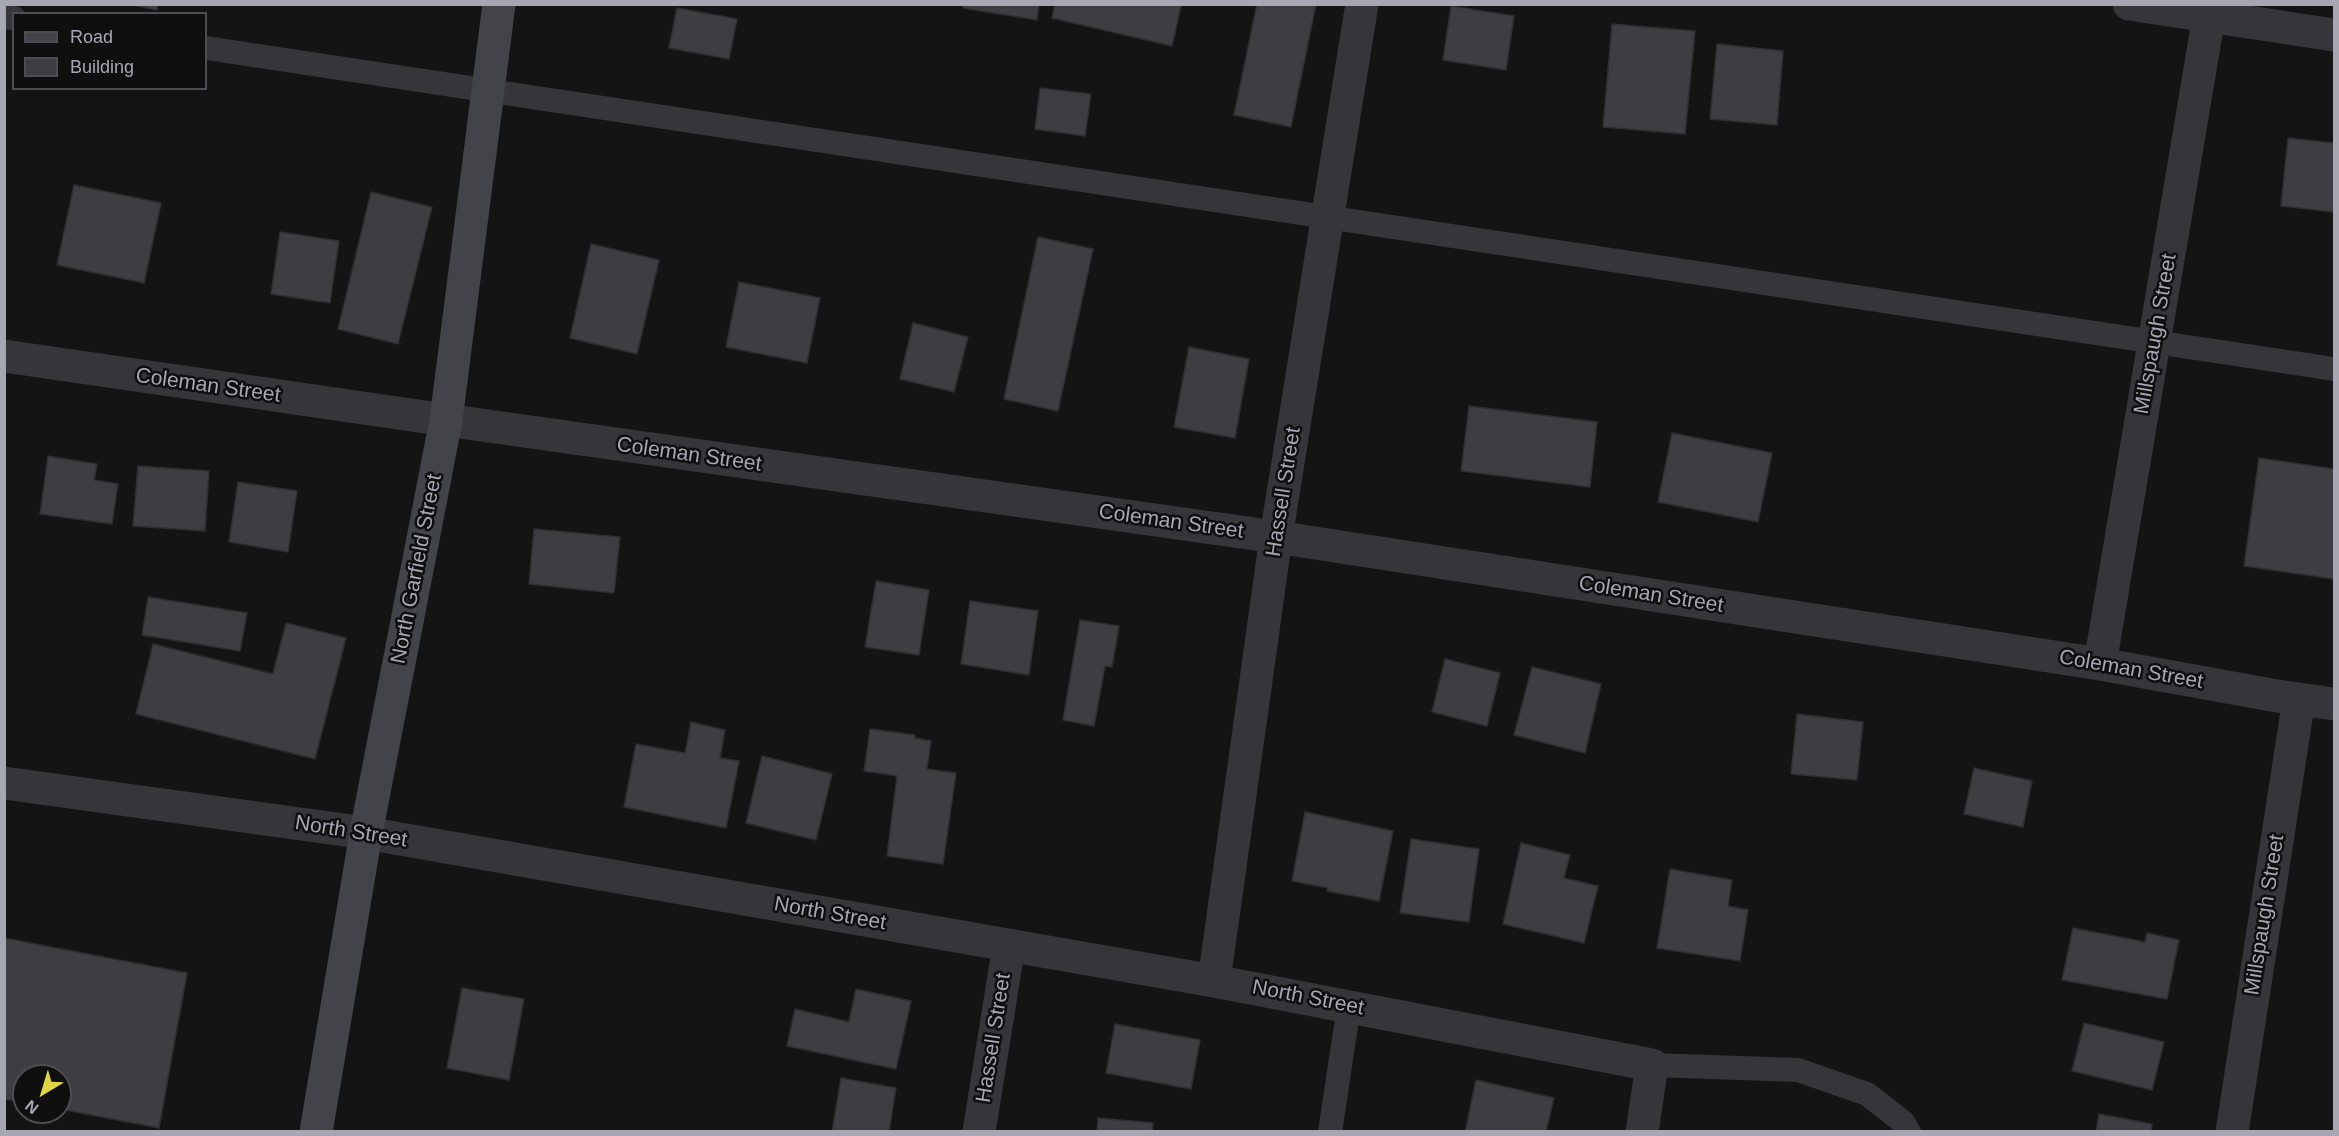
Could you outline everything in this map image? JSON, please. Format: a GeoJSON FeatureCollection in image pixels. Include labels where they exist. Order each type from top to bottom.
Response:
{"type":"FeatureCollection","features":[{"type":"Feature","properties":{"kind":"street","name":"North Garfield Street"},"geometry":{"type":"LineString","coordinates":[[316,1131],[366,833],[446,420],[499,4]]}},
{"type":"Feature","properties":{"kind":"street","name":"Hassell Street"},"geometry":{"type":"LineString","coordinates":[[1214,981],[1276,537],[1362,4]]}},
{"type":"Feature","properties":{"kind":"street"},"geometry":{"type":"LineString","coordinates":[[2129,4],[2210,10],[2334,35]]}},
{"type":"Feature","properties":{"kind":"street","name":"Millspaugh Street"},"geometry":{"type":"LineString","coordinates":[[2100,664],[2210,10]]}},
{"type":"Feature","properties":{"kind":"street","name":"Coleman Street"},"geometry":{"type":"LineString","coordinates":[[4,356],[1276,537],[2100,664],[2334,704]]}},
{"type":"Feature","properties":{"kind":"street","name":"Millspaugh Street"},"geometry":{"type":"LineString","coordinates":[[2232,1131],[2299,699]]}},
{"type":"Feature","properties":{"kind":"street","name":"North Street"},"geometry":{"type":"LineString","coordinates":[[4,783],[366,833],[1214,981],[1652,1065]]}},
{"type":"Feature","properties":{"kind":"street","name":"Hassell Street"},"geometry":{"type":"LineString","coordinates":[[979,1131],[1009,945]]}},
{"type":"Feature","properties":{"kind":"street"},"geometry":{"type":"LineString","coordinates":[[1641,1131],[1652,1065]]}},
{"type":"Feature","properties":{"kind":"lane"},"geometry":{"type":"LineString","coordinates":[[207,48],[2334,369]]}},
{"type":"Feature","properties":{"kind":"lane"},"geometry":{"type":"LineString","coordinates":[[1330,1131],[1349,1006]]}},
{"type":"Feature","properties":{"kind":"lane"},"geometry":{"type":"LineString","coordinates":[[1652,1065],[1798,1070],[1867,1094],[1903,1122],[1909,1131]]}},
{"type":"Feature","properties":{"kind":"building"},"geometry":{"type":"Polygon","coordinates":[[[129,4],[158,4],[157,10],[129,4]]]}},
{"type":"Feature","properties":{"kind":"building"},"geometry":{"type":"Polygon","coordinates":[[[964,4],[1039,4],[1037,20],[963,8],[964,4]]]}},
{"type":"Feature","properties":{"kind":"building"},"geometry":{"type":"Polygon","coordinates":[[[1055,4],[1174,4],[1181,6],[1172,46],[1052,18],[1055,4]]]}},
{"type":"Feature","properties":{"kind":"building"},"geometry":{"type":"Polygon","coordinates":[[[1257,4],[1316,4],[1291,127],[1234,115],[1257,4]]]}},
{"type":"Feature","properties":{"kind":"building"},"geometry":{"type":"Polygon","coordinates":[[[1451,6],[1514,16],[1506,70],[1443,60],[1451,6]]]}},
{"type":"Feature","properties":{"kind":"building"},"geometry":{"type":"Polygon","coordinates":[[[677,8],[737,19],[729,59],[669,48],[677,8]]]}},
{"type":"Feature","properties":{"kind":"building"},"geometry":{"type":"Polygon","coordinates":[[[1612,24],[1695,31],[1685,134],[1603,127],[1612,24]]]}},
{"type":"Feature","properties":{"kind":"building"},"geometry":{"type":"Polygon","coordinates":[[[1717,44],[1783,51],[1777,125],[1710,119],[1717,44]]]}},
{"type":"Feature","properties":{"kind":"building"},"geometry":{"type":"Polygon","coordinates":[[[1040,88],[1091,94],[1085,136],[1035,129],[1040,88]]]}},
{"type":"Feature","properties":{"kind":"building"},"geometry":{"type":"Polygon","coordinates":[[[2288,138],[2334,143],[2334,212],[2281,206],[2288,138]]]}},
{"type":"Feature","properties":{"kind":"building"},"geometry":{"type":"Polygon","coordinates":[[[74,185],[161,203],[144,283],[57,265],[74,185]]]}},
{"type":"Feature","properties":{"kind":"building"},"geometry":{"type":"Polygon","coordinates":[[[371,192],[432,207],[398,344],[338,329],[371,192]]]}},
{"type":"Feature","properties":{"kind":"building"},"geometry":{"type":"Polygon","coordinates":[[[280,232],[339,241],[330,303],[271,294],[280,232]]]}},
{"type":"Feature","properties":{"kind":"building"},"geometry":{"type":"Polygon","coordinates":[[[1038,237],[1093,249],[1058,411],[1004,399],[1038,237]]]}},
{"type":"Feature","properties":{"kind":"building"},"geometry":{"type":"Polygon","coordinates":[[[591,244],[659,260],[637,354],[570,338],[591,244]]]}},
{"type":"Feature","properties":{"kind":"building"},"geometry":{"type":"Polygon","coordinates":[[[739,282],[820,298],[807,363],[726,347],[739,282]]]}},
{"type":"Feature","properties":{"kind":"building"},"geometry":{"type":"Polygon","coordinates":[[[913,323],[968,337],[954,392],[900,379],[913,323]]]}},
{"type":"Feature","properties":{"kind":"building"},"geometry":{"type":"Polygon","coordinates":[[[1189,347],[1249,359],[1235,438],[1174,427],[1189,347]]]}},
{"type":"Feature","properties":{"kind":"building"},"geometry":{"type":"Polygon","coordinates":[[[1469,406],[1597,422],[1590,487],[1461,471],[1469,406]]]}},
{"type":"Feature","properties":{"kind":"building"},"geometry":{"type":"Polygon","coordinates":[[[1672,433],[1772,453],[1758,522],[1658,502],[1672,433]]]}},
{"type":"Feature","properties":{"kind":"building"},"geometry":{"type":"Polygon","coordinates":[[[48,456],[97,464],[94,480],[118,484],[112,524],[40,514],[48,456]]]}},
{"type":"Feature","properties":{"kind":"building"},"geometry":{"type":"Polygon","coordinates":[[[2259,458],[2334,469],[2334,579],[2244,566],[2259,458]]]}},
{"type":"Feature","properties":{"kind":"building"},"geometry":{"type":"Polygon","coordinates":[[[138,466],[209,471],[205,531],[133,526],[138,466]]]}},
{"type":"Feature","properties":{"kind":"building"},"geometry":{"type":"Polygon","coordinates":[[[238,482],[297,491],[288,552],[229,542],[238,482]]]}},
{"type":"Feature","properties":{"kind":"building"},"geometry":{"type":"Polygon","coordinates":[[[534,529],[620,537],[614,593],[529,584],[534,529]]]}},
{"type":"Feature","properties":{"kind":"building"},"geometry":{"type":"Polygon","coordinates":[[[876,581],[929,590],[919,655],[865,647],[876,581]]]}},
{"type":"Feature","properties":{"kind":"building"},"geometry":{"type":"Polygon","coordinates":[[[148,597],[247,613],[240,651],[142,635],[148,597]]]}},
{"type":"Feature","properties":{"kind":"building"},"geometry":{"type":"Polygon","coordinates":[[[970,601],[1038,611],[1029,675],[961,664],[970,601]]]}},
{"type":"Feature","properties":{"kind":"building"},"geometry":{"type":"Polygon","coordinates":[[[1080,620],[1119,626],[1112,667],[1105,666],[1094,726],[1063,720],[1080,620]]]}},
{"type":"Feature","properties":{"kind":"building"},"geometry":{"type":"Polygon","coordinates":[[[286,623],[346,638],[315,759],[136,714],[153,644],[273,674],[286,623]]]}},
{"type":"Feature","properties":{"kind":"building"},"geometry":{"type":"Polygon","coordinates":[[[1445,659],[1500,673],[1487,726],[1432,712],[1445,659]]]}},
{"type":"Feature","properties":{"kind":"building"},"geometry":{"type":"Polygon","coordinates":[[[1532,667],[1601,684],[1585,753],[1514,735],[1532,667]]]}},
{"type":"Feature","properties":{"kind":"building"},"geometry":{"type":"Polygon","coordinates":[[[1797,714],[1863,722],[1857,780],[1791,774],[1797,714]]]}},
{"type":"Feature","properties":{"kind":"building"},"geometry":{"type":"Polygon","coordinates":[[[691,722],[725,730],[720,758],[739,761],[726,828],[624,807],[636,744],[685,753],[691,722]]]}},
{"type":"Feature","properties":{"kind":"building"},"geometry":{"type":"Polygon","coordinates":[[[870,729],[915,735],[915,738],[931,741],[927,769],[956,773],[943,864],[887,856],[897,776],[864,771],[870,729]]]}},
{"type":"Feature","properties":{"kind":"building"},"geometry":{"type":"Polygon","coordinates":[[[762,756],[832,774],[816,840],[746,823],[762,756]]]}},
{"type":"Feature","properties":{"kind":"building"},"geometry":{"type":"Polygon","coordinates":[[[1974,768],[2032,781],[2023,827],[1964,814],[1974,768]]]}},
{"type":"Feature","properties":{"kind":"building"},"geometry":{"type":"Polygon","coordinates":[[[1305,812],[1393,831],[1379,901],[1327,891],[1328,888],[1292,881],[1305,812]]]}},
{"type":"Feature","properties":{"kind":"building"},"geometry":{"type":"Polygon","coordinates":[[[1411,839],[1479,849],[1469,922],[1400,913],[1411,839]]]}},
{"type":"Feature","properties":{"kind":"building"},"geometry":{"type":"Polygon","coordinates":[[[1521,843],[1570,855],[1564,878],[1598,886],[1584,943],[1503,924],[1521,843]]]}},
{"type":"Feature","properties":{"kind":"building"},"geometry":{"type":"Polygon","coordinates":[[[1670,869],[1732,880],[1728,906],[1748,910],[1740,961],[1657,948],[1670,869]]]}},
{"type":"Feature","properties":{"kind":"building"},"geometry":{"type":"Polygon","coordinates":[[[2073,928],[2145,942],[2147,933],[2179,940],[2167,999],[2062,980],[2073,928]]]}},
{"type":"Feature","properties":{"kind":"building"},"geometry":{"type":"Polygon","coordinates":[[[4,938],[187,973],[159,1128],[72,1111],[72,1064],[12,1064],[12,1100],[4,1099],[4,938]]]}},
{"type":"Feature","properties":{"kind":"building"},"geometry":{"type":"Polygon","coordinates":[[[462,988],[524,999],[509,1080],[447,1068],[462,988]]]}},
{"type":"Feature","properties":{"kind":"building"},"geometry":{"type":"Polygon","coordinates":[[[856,989],[911,1001],[896,1069],[787,1046],[795,1009],[849,1022],[856,989]]]}},
{"type":"Feature","properties":{"kind":"building"},"geometry":{"type":"Polygon","coordinates":[[[2084,1023],[2164,1042],[2152,1090],[2072,1071],[2084,1023]]]}},
{"type":"Feature","properties":{"kind":"building"},"geometry":{"type":"Polygon","coordinates":[[[1115,1024],[1200,1040],[1191,1089],[1106,1073],[1115,1024]]]}},
{"type":"Feature","properties":{"kind":"building"},"geometry":{"type":"Polygon","coordinates":[[[841,1078],[896,1088],[889,1132],[832,1132],[841,1078]]]}},
{"type":"Feature","properties":{"kind":"building"},"geometry":{"type":"Polygon","coordinates":[[[1476,1080],[1554,1098],[1546,1132],[1465,1132],[1476,1080]]]}},
{"type":"Feature","properties":{"kind":"building"},"geometry":{"type":"Polygon","coordinates":[[[2099,1114],[2152,1124],[2151,1132],[2096,1132],[2099,1114]]]}},
{"type":"Feature","properties":{"kind":"building"},"geometry":{"type":"Polygon","coordinates":[[[1098,1118],[1153,1123],[1152,1132],[1097,1132],[1098,1118]]]}}]}
